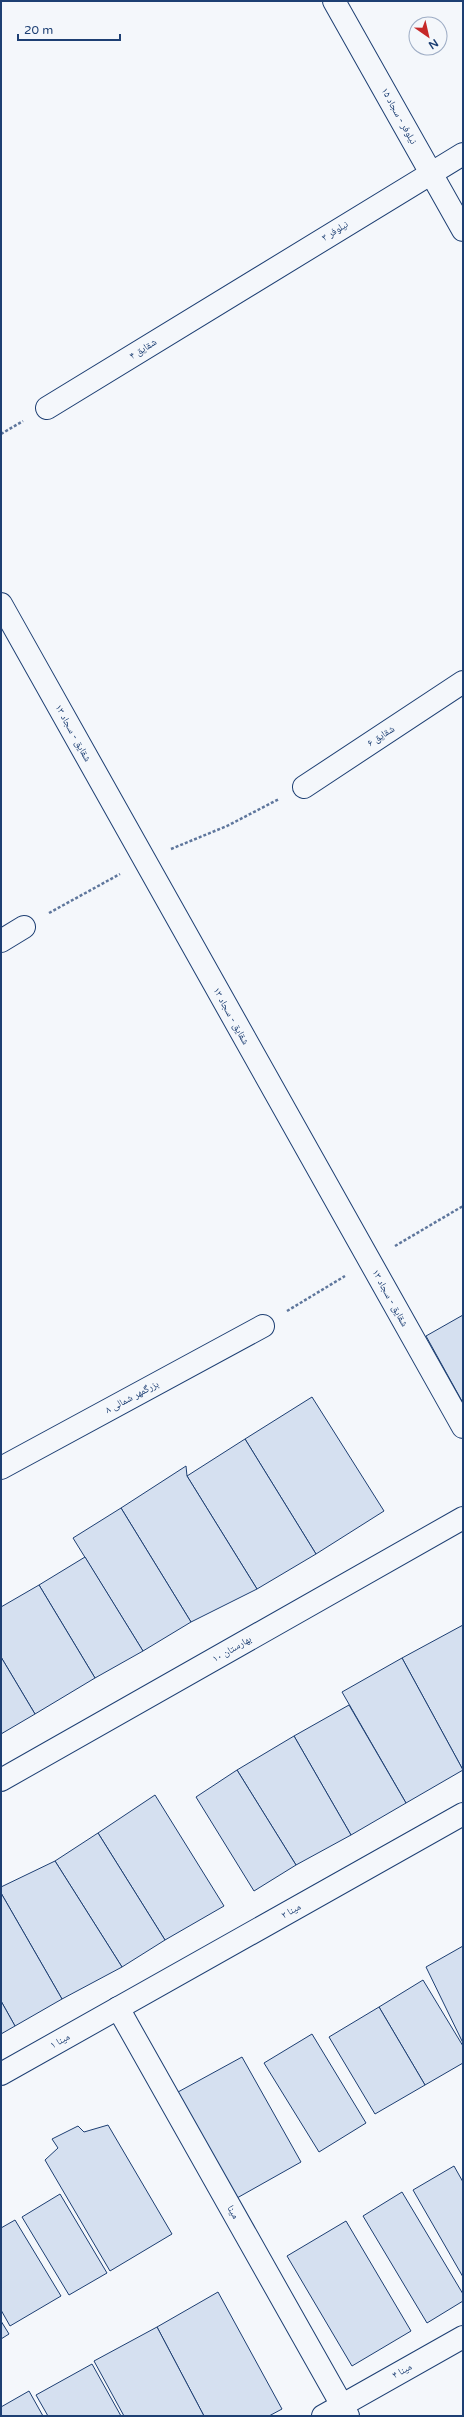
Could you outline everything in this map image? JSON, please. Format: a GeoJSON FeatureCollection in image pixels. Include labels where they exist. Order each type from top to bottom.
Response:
{"type":"FeatureCollection","features":[{"type":"Feature","properties":{"kind":"street","name":"نیلوفر - سجاد ۱۵"},"geometry":{"type":"LineString","coordinates":[[334,1],[463,230]]}},
{"type":"Feature","properties":{"kind":"street","name":"نیلوفر ۳"},"geometry":{"type":"LineString","coordinates":[[239,290],[430,172],[463,154]]}},
{"type":"Feature","properties":{"kind":"street","name":"شقایق ۴"},"geometry":{"type":"LineString","coordinates":[[47,408],[239,290]]}},
{"type":"Feature","properties":{"kind":"street","name":"شقایق - سجاد ۱۳"},"geometry":{"type":"LineString","coordinates":[[1,604],[463,1427]]}},
{"type":"Feature","properties":{"kind":"street","name":"شقایق ۶"},"geometry":{"type":"LineString","coordinates":[[304,787],[461,683]]}},
{"type":"Feature","properties":{"kind":"street"},"geometry":{"type":"LineString","coordinates":[[1,941],[24,927]]}},
{"type":"Feature","properties":{"kind":"street","name":"بزرگمهر شمالی ۸"},"geometry":{"type":"LineString","coordinates":[[1,1468],[263,1326]]}},
{"type":"Feature","properties":{"kind":"street","name":"بهارستان ۱۰"},"geometry":{"type":"LineString","coordinates":[[1,1780],[463,1518]]}},
{"type":"Feature","properties":{"kind":"street","name":"مینا ۲"},"geometry":{"type":"LineString","coordinates":[[118,2008],[463,1814]]}},
{"type":"Feature","properties":{"kind":"street","name":"مینا ۱"},"geometry":{"type":"LineString","coordinates":[[1,2074],[118,2008]]}},
{"type":"Feature","properties":{"kind":"street","name":"مینا"},"geometry":{"type":"LineString","coordinates":[[118,2008],[345,2411]]}},
{"type":"Feature","properties":{"kind":"street","name":"مینا ۴"},"geometry":{"type":"LineString","coordinates":[[323,2416],[345,2411],[463,2337]]}},
{"type":"Feature","properties":{"kind":"building"},"geometry":{"type":"Polygon","coordinates":[[[463,1315],[463,1403],[426,1336],[463,1315]]]}},
{"type":"Feature","properties":{"kind":"building"},"geometry":{"type":"Polygon","coordinates":[[[312,1397],[384,1511],[316,1554],[245,1439],[312,1397]]]}},
{"type":"Feature","properties":{"kind":"building"},"geometry":{"type":"Polygon","coordinates":[[[245,1439],[316,1554],[257,1589],[187,1476],[245,1439]]]}},
{"type":"Feature","properties":{"kind":"building"},"geometry":{"type":"Polygon","coordinates":[[[186,1466],[187,1476],[257,1589],[191,1622],[121,1508],[186,1466]]]}},
{"type":"Feature","properties":{"kind":"building"},"geometry":{"type":"Polygon","coordinates":[[[121,1508],[191,1622],[143,1651],[73,1538],[121,1508]]]}},
{"type":"Feature","properties":{"kind":"building"},"geometry":{"type":"Polygon","coordinates":[[[85,1557],[143,1651],[95,1678],[39,1585],[85,1557]]]}},
{"type":"Feature","properties":{"kind":"building"},"geometry":{"type":"Polygon","coordinates":[[[39,1585],[95,1678],[35,1714],[1,1657],[1,1607],[39,1585]]]}},
{"type":"Feature","properties":{"kind":"building"},"geometry":{"type":"Polygon","coordinates":[[[463,1625],[463,1770],[402,1658],[463,1625]]]}},
{"type":"Feature","properties":{"kind":"building"},"geometry":{"type":"Polygon","coordinates":[[[1,1657],[35,1714],[1,1734],[1,1657]]]}},
{"type":"Feature","properties":{"kind":"building"},"geometry":{"type":"Polygon","coordinates":[[[402,1658],[463,1770],[406,1803],[342,1692],[402,1658]]]}},
{"type":"Feature","properties":{"kind":"building"},"geometry":{"type":"Polygon","coordinates":[[[349,1705],[406,1803],[351,1835],[294,1736],[349,1705]]]}},
{"type":"Feature","properties":{"kind":"building"},"geometry":{"type":"Polygon","coordinates":[[[294,1736],[351,1835],[296,1865],[237,1770],[294,1736]]]}},
{"type":"Feature","properties":{"kind":"building"},"geometry":{"type":"Polygon","coordinates":[[[237,1770],[296,1865],[254,1891],[196,1797],[237,1770]]]}},
{"type":"Feature","properties":{"kind":"building"},"geometry":{"type":"Polygon","coordinates":[[[155,1795],[224,1906],[165,1940],[98,1833],[155,1795]]]}},
{"type":"Feature","properties":{"kind":"building"},"geometry":{"type":"Polygon","coordinates":[[[98,1833],[165,1940],[122,1967],[55,1861],[98,1833]]]}},
{"type":"Feature","properties":{"kind":"building"},"geometry":{"type":"Polygon","coordinates":[[[55,1861],[122,1967],[62,1999],[1,1893],[1,1887],[55,1861]]]}},
{"type":"Feature","properties":{"kind":"building"},"geometry":{"type":"Polygon","coordinates":[[[1,1893],[62,1999],[15,2026],[1,2001],[1,1893]]]}},
{"type":"Feature","properties":{"kind":"building"},"geometry":{"type":"Polygon","coordinates":[[[463,1946],[463,2043],[426,1967],[463,1946]]]}},
{"type":"Feature","properties":{"kind":"building"},"geometry":{"type":"Polygon","coordinates":[[[423,1980],[463,2046],[463,2063],[425,2085],[379,2007],[423,1980]]]}},
{"type":"Feature","properties":{"kind":"building"},"geometry":{"type":"Polygon","coordinates":[[[1,2001],[15,2026],[1,2034],[1,2001]]]}},
{"type":"Feature","properties":{"kind":"building"},"geometry":{"type":"Polygon","coordinates":[[[379,2007],[425,2085],[375,2114],[329,2037],[379,2007]]]}},
{"type":"Feature","properties":{"kind":"building"},"geometry":{"type":"Polygon","coordinates":[[[312,2034],[366,2123],[319,2152],[264,2063],[312,2034]]]}},
{"type":"Feature","properties":{"kind":"building"},"geometry":{"type":"Polygon","coordinates":[[[242,2057],[301,2162],[237,2198],[178,2092],[242,2057]]]}},
{"type":"Feature","properties":{"kind":"building"},"geometry":{"type":"Polygon","coordinates":[[[108,2125],[172,2234],[110,2271],[45,2160],[58,2148],[52,2139],[78,2126],[84,2132],[108,2125]]]}},
{"type":"Feature","properties":{"kind":"building"},"geometry":{"type":"Polygon","coordinates":[[[454,2166],[463,2182],[463,2277],[413,2190],[454,2166]]]}},
{"type":"Feature","properties":{"kind":"building"},"geometry":{"type":"Polygon","coordinates":[[[402,2192],[463,2294],[463,2301],[427,2323],[363,2216],[402,2192]]]}},
{"type":"Feature","properties":{"kind":"building"},"geometry":{"type":"Polygon","coordinates":[[[60,2194],[107,2273],[69,2295],[22,2217],[60,2194]]]}},
{"type":"Feature","properties":{"kind":"building"},"geometry":{"type":"Polygon","coordinates":[[[15,2220],[61,2296],[10,2326],[1,2310],[1,2228],[15,2220]]]}},
{"type":"Feature","properties":{"kind":"building"},"geometry":{"type":"Polygon","coordinates":[[[346,2221],[411,2331],[352,2366],[287,2256],[346,2221]]]}},
{"type":"Feature","properties":{"kind":"building"},"geometry":{"type":"Polygon","coordinates":[[[218,2292],[282,2409],[269,2416],[204,2416],[157,2327],[218,2292]]]}},
{"type":"Feature","properties":{"kind":"building"},"geometry":{"type":"Polygon","coordinates":[[[1,2321],[9,2334],[1,2339],[1,2321]]]}},
{"type":"Feature","properties":{"kind":"building"},"geometry":{"type":"Polygon","coordinates":[[[157,2327],[204,2416],[124,2416],[94,2361],[157,2327]]]}},
{"type":"Feature","properties":{"kind":"building"},"geometry":{"type":"Polygon","coordinates":[[[92,2364],[121,2416],[48,2416],[36,2395],[92,2364]]]}},
{"type":"Feature","properties":{"kind":"building"},"geometry":{"type":"Polygon","coordinates":[[[29,2391],[43,2416],[1,2416],[1,2407],[29,2391]]]}}]}
